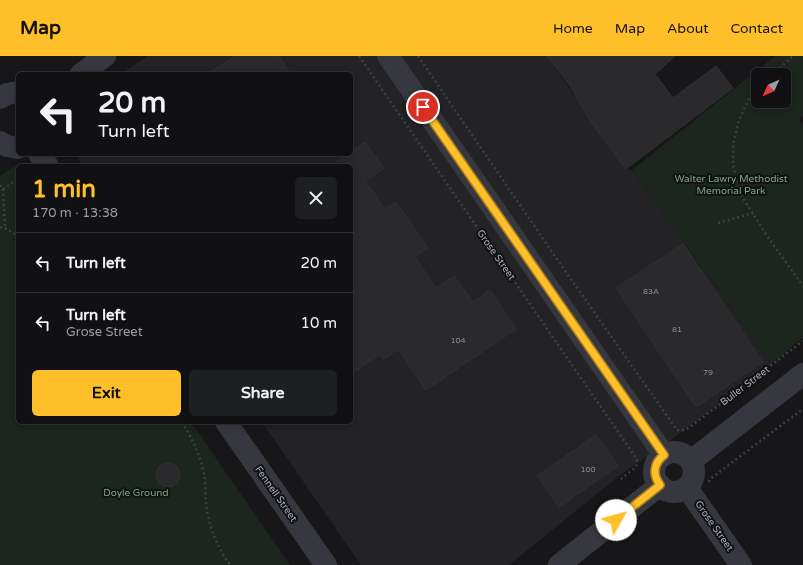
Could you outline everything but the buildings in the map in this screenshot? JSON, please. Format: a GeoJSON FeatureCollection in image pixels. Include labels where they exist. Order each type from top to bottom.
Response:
{"type":"FeatureCollection","features":[{"type":"Feature","properties":{"kind":"street"},"geometry":{"type":"LineString","coordinates":[[84,72],[105,56]]}},
{"type":"Feature","properties":{"kind":"street"},"geometry":{"type":"LineString","coordinates":[[388,56],[664,455]]}},
{"type":"Feature","properties":{"kind":"street"},"geometry":{"type":"LineString","coordinates":[[0,97],[16,92]]}},
{"type":"Feature","properties":{"kind":"street"},"geometry":{"type":"LineString","coordinates":[[0,142],[7,146],[16,148]]}},
{"type":"Feature","properties":{"kind":"street"},"geometry":{"type":"LineString","coordinates":[[691,460],[803,374]]}},
{"type":"Feature","properties":{"kind":"street","name":"Fennell Street"},"geometry":{"type":"LineString","coordinates":[[227,424],[326,565]]}},
{"type":"Feature","properties":{"kind":"street"},"geometry":{"type":"LineString","coordinates":[[676,452],[681,453],[691,460],[694,466],[694,478],[687,488],[676,492],[670,491],[660,485],[655,475],[655,469],[660,458],[664,455],[676,452]]}},
{"type":"Feature","properties":{"kind":"street"},"geometry":{"type":"LineString","coordinates":[[558,565],[660,485]]}},
{"type":"Feature","properties":{"kind":"street","name":"Grose Street"},"geometry":{"type":"LineString","coordinates":[[687,488],[741,565]]}},
{"type":"Feature","properties":{"kind":"path","name":"Grose Street"},"geometry":{"type":"LineString","coordinates":[[359,56],[634,455],[637,460],[636,468],[621,479]]}},
{"type":"Feature","properties":{"kind":"path","name":"Buller Street"},"geometry":{"type":"LineString","coordinates":[[418,56],[561,265],[677,430],[686,430],[803,341]]}},
{"type":"Feature","properties":{"kind":"path"},"geometry":{"type":"LineString","coordinates":[[780,68],[793,56]]}},
{"type":"Feature","properties":{"kind":"path"},"geometry":{"type":"LineString","coordinates":[[751,95],[739,120],[734,145],[733,165],[738,185],[741,195],[753,214],[803,286]]}},
{"type":"Feature","properties":{"kind":"path"},"geometry":{"type":"LineString","coordinates":[[3,189],[16,180]]}},
{"type":"Feature","properties":{"kind":"path"},"geometry":{"type":"LineString","coordinates":[[0,186],[3,189],[5,228]]}},
{"type":"Feature","properties":{"kind":"path"},"geometry":{"type":"LineString","coordinates":[[718,223],[753,214]]}},
{"type":"Feature","properties":{"kind":"path"},"geometry":{"type":"LineString","coordinates":[[0,227],[5,228],[16,235]]}},
{"type":"Feature","properties":{"kind":"path"},"geometry":{"type":"LineString","coordinates":[[710,479],[803,409]]}},
{"type":"Feature","properties":{"kind":"path"},"geometry":{"type":"LineString","coordinates":[[183,424],[193,439],[204,470],[206,505],[212,531],[219,550],[230,565]]}},
{"type":"Feature","properties":{"kind":"shaded area"},"geometry":{"type":"Polygon","coordinates":[[[148,56],[547,56],[626,169],[632,170],[771,364],[679,434],[619,476],[509,565],[361,565],[263,424],[353,424],[353,164],[82,164],[76,156],[353,156],[353,72],[123,72],[148,56]]]}},
{"type":"Feature","properties":{"kind":"green space","name":"Walter Lawry Methodist Memorial Park"},"geometry":{"type":"Polygon","coordinates":[[[775,56],[803,56],[803,115],[799,121],[803,126],[803,338],[771,364],[632,170],[751,75],[751,108],[791,108],[791,68],[760,68],[775,56]]]}},
{"type":"Feature","properties":{"kind":"green space","name":"Doyle Ground"},"geometry":{"type":"Polygon","coordinates":[[[15,166],[16,168],[16,424],[192,424],[290,565],[0,565],[0,176],[15,166]]]}},
{"type":"Feature","properties":{"kind":"route"},"geometry":{"type":"LineString","coordinates":[[423,107],[664,455],[660,458],[655,469],[656,480],[660,485],[616,520]]}}]}
